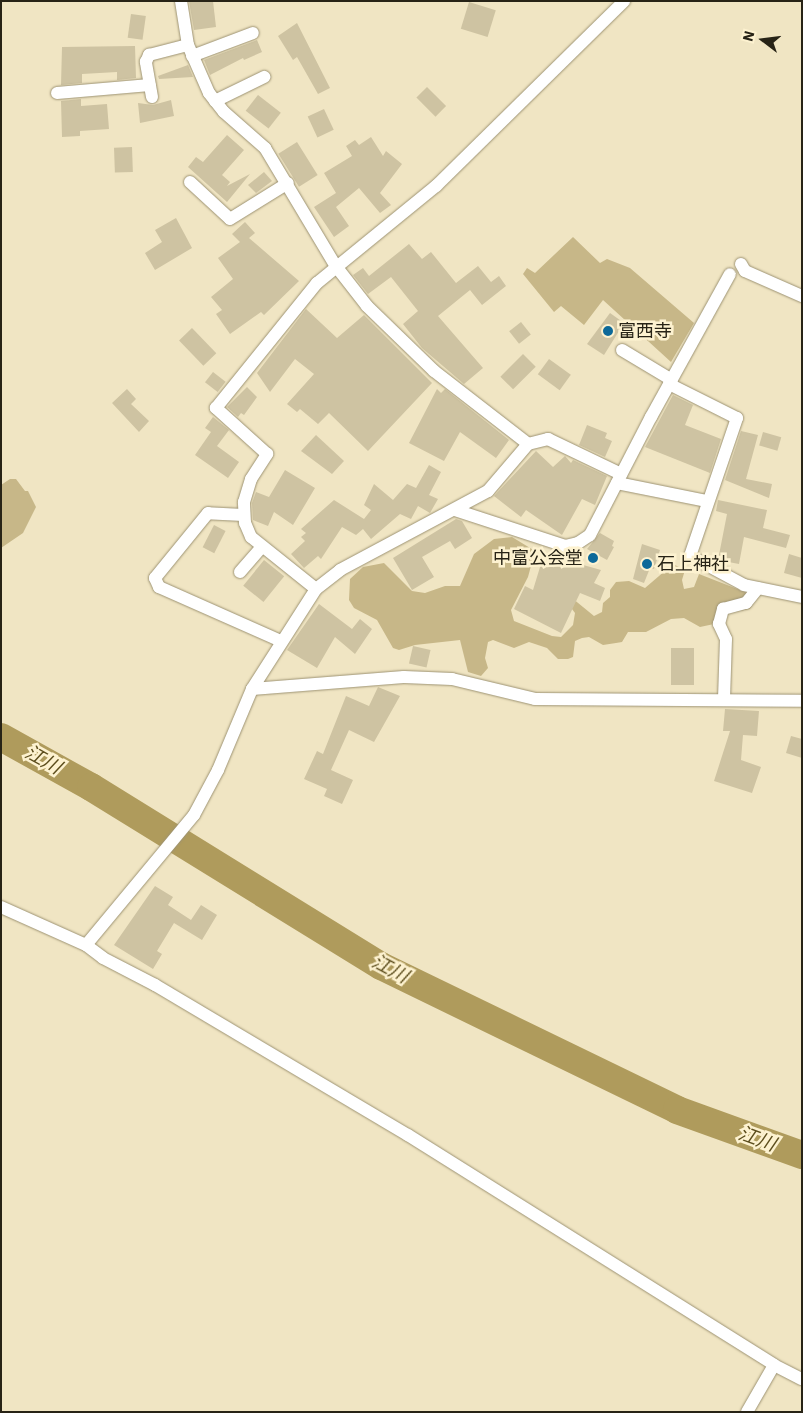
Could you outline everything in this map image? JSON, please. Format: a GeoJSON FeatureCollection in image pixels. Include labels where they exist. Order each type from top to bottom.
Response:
{"type":"FeatureCollection","features":[{"type":"Feature","properties":{"kind":"street"},"geometry":{"type":"LineString","coordinates":[[181,1],[190,51],[215,101],[265,148],[288,183],[335,265],[367,306],[434,371],[528,444]]}},
{"type":"Feature","properties":{"kind":"street"},"geometry":{"type":"LineString","coordinates":[[316,589],[261,548],[251,538],[244,515],[251,479],[267,454],[216,408],[317,283],[335,265],[436,186],[624,1]]}},
{"type":"Feature","properties":{"kind":"street"},"geometry":{"type":"LineString","coordinates":[[57,93],[151,91],[146,62],[149,55],[190,51],[253,33]]}},
{"type":"Feature","properties":{"kind":"street"},"geometry":{"type":"LineString","coordinates":[[215,101],[264,77]]}},
{"type":"Feature","properties":{"kind":"street"},"geometry":{"type":"LineString","coordinates":[[190,182],[230,219],[288,183]]}},
{"type":"Feature","properties":{"kind":"street"},"geometry":{"type":"LineString","coordinates":[[741,264],[745,271],[802,296]]}},
{"type":"Feature","properties":{"kind":"street"},"geometry":{"type":"LineString","coordinates":[[455,510],[566,546],[578,543],[590,535],[670,382],[730,274]]}},
{"type":"Feature","properties":{"kind":"street"},"geometry":{"type":"LineString","coordinates":[[622,350],[670,382],[737,418],[707,501],[690,556],[744,585],[802,597]]}},
{"type":"Feature","properties":{"kind":"street"},"geometry":{"type":"LineString","coordinates":[[86,945],[184,829],[218,770],[252,689],[281,640],[316,589],[340,570],[488,491],[528,444],[548,439],[619,478],[707,501]]}},
{"type":"Feature","properties":{"kind":"street"},"geometry":{"type":"LineString","coordinates":[[244,515],[208,513],[155,578],[160,587],[281,640]]}},
{"type":"Feature","properties":{"kind":"street"},"geometry":{"type":"LineString","coordinates":[[240,572],[261,548]]}},
{"type":"Feature","properties":{"kind":"street"},"geometry":{"type":"LineString","coordinates":[[724,699],[726,639],[720,624],[723,609],[746,603],[758,588]]}},
{"type":"Feature","properties":{"kind":"street"},"geometry":{"type":"LineString","coordinates":[[252,689],[404,677],[452,679],[535,699],[802,701]]}},
{"type":"Feature","properties":{"kind":"street"},"geometry":{"type":"LineString","coordinates":[[1,907],[86,945],[103,958],[155,985],[408,1135],[774,1365],[802,1379]]}},
{"type":"Feature","properties":{"kind":"street"},"geometry":{"type":"LineString","coordinates":[[746,1412],[774,1365]]}},
{"type":"Feature","properties":{"kind":"shaded area"},"geometry":{"type":"Polygon","coordinates":[[[573,237],[600,263],[607,259],[630,268],[694,323],[671,362],[603,300],[584,325],[561,306],[554,312],[523,274],[527,268],[535,273],[573,237]]]}},
{"type":"Feature","properties":{"kind":"shaded area"},"geometry":{"type":"Polygon","coordinates":[[[10,479],[16,479],[25,491],[28,491],[36,507],[23,533],[1,548],[1,485],[10,479]]]}},
{"type":"Feature","properties":{"kind":"shaded area"},"geometry":{"type":"Polygon","coordinates":[[[512,537],[535,551],[528,577],[511,610],[514,621],[552,636],[561,637],[573,625],[575,613],[569,605],[572,598],[594,616],[602,612],[603,603],[610,597],[610,590],[616,582],[629,581],[645,588],[673,564],[685,570],[682,580],[684,589],[694,587],[699,574],[745,592],[754,601],[750,609],[728,613],[714,624],[700,627],[684,618],[671,619],[646,632],[628,632],[622,642],[603,645],[589,637],[582,638],[575,641],[573,657],[568,659],[558,659],[547,648],[529,642],[514,648],[493,640],[488,642],[485,658],[488,668],[481,676],[468,672],[460,640],[415,645],[399,650],[393,648],[377,620],[354,608],[349,600],[350,579],[363,567],[384,563],[412,591],[425,593],[445,586],[460,586],[474,554],[494,539],[512,537]]]}},
{"type":"Feature","properties":{"kind":"building"},"geometry":{"type":"Polygon","coordinates":[[[189,1],[213,1],[216,27],[194,30],[189,1]]]}},
{"type":"Feature","properties":{"kind":"building"},"geometry":{"type":"Polygon","coordinates":[[[469,2],[496,10],[488,37],[461,29],[469,2]]]}},
{"type":"Feature","properties":{"kind":"building"},"geometry":{"type":"Polygon","coordinates":[[[131,14],[146,16],[143,40],[128,38],[131,14]]]}},
{"type":"Feature","properties":{"kind":"building"},"geometry":{"type":"Polygon","coordinates":[[[297,23],[330,88],[318,94],[297,57],[293,60],[278,36],[297,23]]]}},
{"type":"Feature","properties":{"kind":"building"},"geometry":{"type":"Polygon","coordinates":[[[257,40],[262,52],[244,60],[243,58],[210,75],[204,60],[257,40]]]}},
{"type":"Feature","properties":{"kind":"building"},"geometry":{"type":"Polygon","coordinates":[[[135,46],[136,78],[117,80],[117,72],[82,74],[82,83],[61,85],[62,47],[135,46]]]}},
{"type":"Feature","properties":{"kind":"building"},"geometry":{"type":"Polygon","coordinates":[[[188,65],[193,77],[159,79],[158,76],[188,65]]]}},
{"type":"Feature","properties":{"kind":"building"},"geometry":{"type":"Polygon","coordinates":[[[427,87],[446,106],[435,117],[416,98],[427,87]]]}},
{"type":"Feature","properties":{"kind":"building"},"geometry":{"type":"Polygon","coordinates":[[[258,95],[281,113],[269,129],[246,111],[258,95]]]}},
{"type":"Feature","properties":{"kind":"building"},"geometry":{"type":"Polygon","coordinates":[[[81,99],[81,106],[107,104],[109,129],[80,131],[80,136],[62,137],[61,101],[81,99]]]}},
{"type":"Feature","properties":{"kind":"building"},"geometry":{"type":"Polygon","coordinates":[[[171,100],[174,116],[140,123],[138,103],[153,105],[171,100]]]}},
{"type":"Feature","properties":{"kind":"building"},"geometry":{"type":"Polygon","coordinates":[[[324,109],[334,130],[317,137],[308,117],[324,109]]]}},
{"type":"Feature","properties":{"kind":"building"},"geometry":{"type":"Polygon","coordinates":[[[227,135],[244,150],[222,175],[230,182],[227,186],[250,174],[227,202],[188,167],[196,157],[203,162],[227,135]]]}},
{"type":"Feature","properties":{"kind":"building"},"geometry":{"type":"Polygon","coordinates":[[[371,137],[383,156],[386,151],[402,164],[380,193],[391,205],[380,213],[359,188],[336,207],[349,226],[334,237],[314,207],[336,193],[324,173],[352,156],[346,146],[355,140],[359,145],[371,137]]]}},
{"type":"Feature","properties":{"kind":"building"},"geometry":{"type":"Polygon","coordinates":[[[297,142],[318,175],[299,187],[278,154],[297,142]]]}},
{"type":"Feature","properties":{"kind":"building"},"geometry":{"type":"Polygon","coordinates":[[[132,147],[133,172],[115,173],[114,148],[132,147]]]}},
{"type":"Feature","properties":{"kind":"building"},"geometry":{"type":"Polygon","coordinates":[[[264,172],[272,181],[256,193],[248,185],[264,172]]]}},
{"type":"Feature","properties":{"kind":"building"},"geometry":{"type":"Polygon","coordinates":[[[176,218],[192,248],[155,270],[145,253],[162,242],[155,230],[176,218]]]}},
{"type":"Feature","properties":{"kind":"building"},"geometry":{"type":"Polygon","coordinates":[[[245,222],[255,233],[249,238],[299,281],[264,315],[261,312],[230,334],[216,314],[222,310],[211,297],[233,279],[218,258],[240,242],[232,234],[245,222]]]}},
{"type":"Feature","properties":{"kind":"building"},"geometry":{"type":"Polygon","coordinates":[[[409,244],[422,259],[431,252],[456,283],[478,266],[491,282],[499,276],[506,286],[482,305],[470,290],[438,316],[483,368],[464,384],[422,348],[403,324],[418,311],[391,277],[368,294],[353,275],[363,268],[369,276],[409,244]]]}},
{"type":"Feature","properties":{"kind":"building"},"geometry":{"type":"Polygon","coordinates":[[[306,309],[337,338],[364,315],[432,383],[368,451],[329,413],[318,424],[300,409],[297,412],[287,404],[314,374],[295,359],[270,392],[257,373],[306,309]]]}},
{"type":"Feature","properties":{"kind":"building","name":"富西寺"},"geometry":{"type":"Polygon","coordinates":[[[610,313],[624,323],[604,355],[587,344],[610,313]]]}},
{"type":"Feature","properties":{"kind":"building"},"geometry":{"type":"Polygon","coordinates":[[[521,322],[531,335],[519,344],[509,331],[521,322]]]}},
{"type":"Feature","properties":{"kind":"building"},"geometry":{"type":"Polygon","coordinates":[[[192,328],[216,353],[203,366],[179,341],[192,328]]]}},
{"type":"Feature","properties":{"kind":"building"},"geometry":{"type":"Polygon","coordinates":[[[523,354],[536,367],[513,389],[500,377],[523,354]]]}},
{"type":"Feature","properties":{"kind":"building"},"geometry":{"type":"Polygon","coordinates":[[[549,359],[571,375],[560,390],[538,374],[549,359]]]}},
{"type":"Feature","properties":{"kind":"building"},"geometry":{"type":"Polygon","coordinates":[[[213,372],[226,382],[218,392],[205,382],[213,372]]]}},
{"type":"Feature","properties":{"kind":"building"},"geometry":{"type":"Polygon","coordinates":[[[247,387],[257,397],[244,415],[241,413],[238,417],[227,407],[247,387]]]}},
{"type":"Feature","properties":{"kind":"building"},"geometry":{"type":"Polygon","coordinates":[[[127,389],[136,399],[131,404],[149,421],[139,432],[112,403],[127,389]]]}},
{"type":"Feature","properties":{"kind":"building"},"geometry":{"type":"Polygon","coordinates":[[[437,389],[441,393],[445,389],[509,440],[496,458],[460,432],[444,461],[409,443],[437,389]]]}},
{"type":"Feature","properties":{"kind":"building"},"geometry":{"type":"Polygon","coordinates":[[[673,395],[693,405],[685,425],[721,439],[710,473],[645,447],[673,395]]]}},
{"type":"Feature","properties":{"kind":"building"},"geometry":{"type":"Polygon","coordinates":[[[213,417],[229,430],[217,446],[239,462],[228,478],[195,455],[211,432],[205,428],[213,417]]]}},
{"type":"Feature","properties":{"kind":"building"},"geometry":{"type":"Polygon","coordinates":[[[587,425],[607,433],[605,438],[612,441],[605,457],[579,445],[587,425]]]}},
{"type":"Feature","properties":{"kind":"building"},"geometry":{"type":"Polygon","coordinates":[[[741,431],[758,435],[746,479],[772,484],[769,498],[725,480],[741,431]]]}},
{"type":"Feature","properties":{"kind":"building"},"geometry":{"type":"Polygon","coordinates":[[[763,432],[781,437],[777,451],[759,445],[763,432]]]}},
{"type":"Feature","properties":{"kind":"building"},"geometry":{"type":"Polygon","coordinates":[[[316,435],[344,461],[332,474],[301,451],[316,435]]]}},
{"type":"Feature","properties":{"kind":"building"},"geometry":{"type":"Polygon","coordinates":[[[536,451],[553,467],[565,456],[571,463],[573,460],[607,476],[595,505],[582,499],[562,535],[526,510],[521,517],[494,496],[536,451]]]}},
{"type":"Feature","properties":{"kind":"building"},"geometry":{"type":"Polygon","coordinates":[[[429,465],[441,472],[429,495],[438,499],[430,513],[418,506],[411,519],[400,514],[371,539],[363,529],[356,535],[342,527],[321,559],[318,556],[304,568],[291,554],[305,541],[301,537],[306,533],[301,529],[334,500],[364,519],[371,510],[364,505],[374,484],[393,500],[407,484],[416,488],[429,465]]]}},
{"type":"Feature","properties":{"kind":"building"},"geometry":{"type":"Polygon","coordinates":[[[285,470],[315,488],[293,525],[274,512],[268,526],[253,520],[252,503],[256,492],[269,497],[285,470]]]}},
{"type":"Feature","properties":{"kind":"building"},"geometry":{"type":"Polygon","coordinates":[[[718,500],[767,510],[763,528],[790,535],[786,548],[744,537],[739,564],[718,560],[727,514],[716,511],[718,500]]]}},
{"type":"Feature","properties":{"kind":"building"},"geometry":{"type":"Polygon","coordinates":[[[456,519],[462,521],[472,538],[455,549],[450,541],[422,557],[434,577],[412,590],[393,558],[456,519]]]}},
{"type":"Feature","properties":{"kind":"building"},"geometry":{"type":"Polygon","coordinates":[[[214,525],[226,531],[214,553],[203,547],[214,525]]]}},
{"type":"Feature","properties":{"kind":"building"},"geometry":{"type":"Polygon","coordinates":[[[600,533],[614,541],[612,546],[614,547],[607,560],[587,549],[600,533]]]}},
{"type":"Feature","properties":{"kind":"building","name":"石上神社"},"geometry":{"type":"Polygon","coordinates":[[[642,544],[660,550],[654,569],[650,568],[644,583],[633,579],[642,544]]]}},
{"type":"Feature","properties":{"kind":"building"},"geometry":{"type":"Polygon","coordinates":[[[544,554],[601,570],[594,583],[605,588],[600,601],[580,593],[561,633],[514,609],[525,586],[533,590],[544,554]]]}},
{"type":"Feature","properties":{"kind":"building"},"geometry":{"type":"Polygon","coordinates":[[[789,554],[802,558],[802,578],[784,573],[789,554]]]}},
{"type":"Feature","properties":{"kind":"building"},"geometry":{"type":"Polygon","coordinates":[[[264,560],[284,576],[263,602],[243,586],[264,560]]]}},
{"type":"Feature","properties":{"kind":"building"},"geometry":{"type":"Polygon","coordinates":[[[319,604],[352,629],[360,619],[372,629],[355,654],[335,637],[317,668],[287,650],[319,604]]]}},
{"type":"Feature","properties":{"kind":"building"},"geometry":{"type":"Polygon","coordinates":[[[413,646],[431,650],[426,668],[409,664],[413,646]]]}},
{"type":"Feature","properties":{"kind":"building"},"geometry":{"type":"Polygon","coordinates":[[[671,648],[694,648],[694,685],[671,685],[671,648]]]}},
{"type":"Feature","properties":{"kind":"building"},"geometry":{"type":"Polygon","coordinates":[[[378,687],[400,696],[374,742],[349,730],[331,770],[353,780],[342,804],[324,796],[327,789],[304,779],[317,751],[323,754],[346,696],[369,706],[378,687]]]}},
{"type":"Feature","properties":{"kind":"building"},"geometry":{"type":"Polygon","coordinates":[[[725,709],[759,711],[757,736],[743,735],[741,760],[761,767],[752,793],[714,781],[730,731],[723,731],[725,709]]]}},
{"type":"Feature","properties":{"kind":"building"},"geometry":{"type":"Polygon","coordinates":[[[791,736],[802,739],[802,758],[786,753],[791,736]]]}},
{"type":"Feature","properties":{"kind":"building"},"geometry":{"type":"Polygon","coordinates":[[[155,886],[173,897],[168,905],[191,920],[201,905],[217,915],[202,940],[174,923],[157,951],[162,954],[153,969],[114,945],[155,886]]]}},
{"type":"Feature","properties":{"kind":"waterway","name":"江川"},"geometry":{"type":"LineString","coordinates":[[1,737],[91,787],[381,966],[677,1110],[802,1155]]}},
{"type":"Feature","properties":{"kind":"place","name":"富西寺"},"geometry":{"type":"Point","coordinates":[608,331]}},
{"type":"Feature","properties":{"kind":"place","name":"中富公会堂"},"geometry":{"type":"Point","coordinates":[593,558]}},
{"type":"Feature","properties":{"kind":"place","name":"石上神社"},"geometry":{"type":"Point","coordinates":[647,564]}}]}
